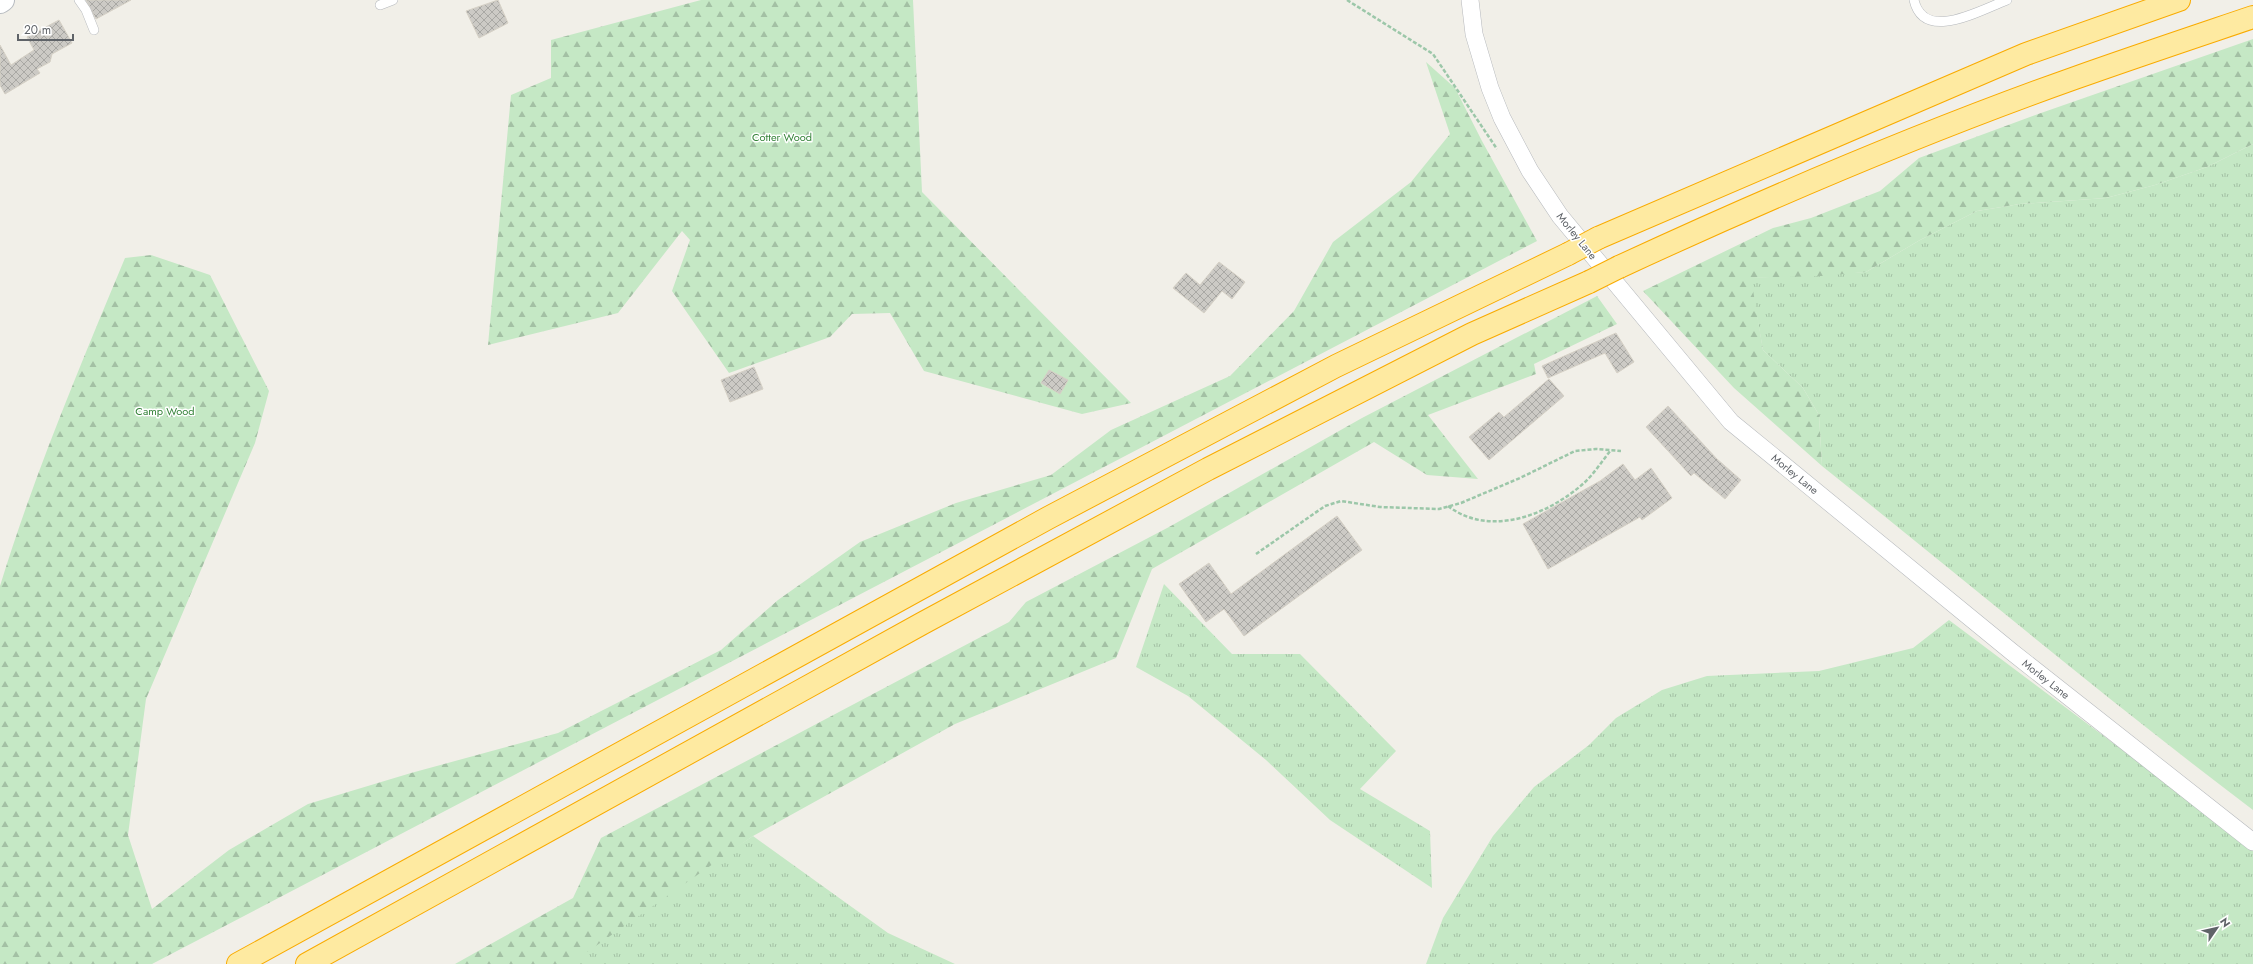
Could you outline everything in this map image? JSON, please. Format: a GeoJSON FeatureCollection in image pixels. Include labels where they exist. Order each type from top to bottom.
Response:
{"type":"FeatureCollection","features":[{"type":"Feature","properties":{"kind":"highway"},"geometry":{"type":"LineString","coordinates":[[238,964],[1076,504],[1336,366],[1568,254],[1598,238],[2026,54],[2179,0]]}},
{"type":"Feature","properties":{"kind":"highway"},"geometry":{"type":"LineString","coordinates":[[308,964],[923,623],[1202,473],[1472,334],[1589,282],[1723,218],[1934,132],[2074,78],[2253,17]]}},
{"type":"Feature","properties":{"kind":"street","name":"Morley Lane"},"geometry":{"type":"LineString","coordinates":[[1470,0],[1474,34],[1490,88],[1502,118],[1530,171],[1560,216],[1731,422],[2012,652],[2253,842]]}},
{"type":"Feature","properties":{"kind":"lane"},"geometry":{"type":"LineString","coordinates":[[79,0],[86,10],[94,30]]}},
{"type":"Feature","properties":{"kind":"lane"},"geometry":{"type":"LineString","coordinates":[[380,5],[393,0]]}},
{"type":"Feature","properties":{"kind":"lane"},"geometry":{"type":"LineString","coordinates":[[1914,0],[1917,11],[1924,18],[1934,23],[1965,16],[2006,0]]}},
{"type":"Feature","properties":{"kind":"path"},"geometry":{"type":"LineString","coordinates":[[1347,0],[1433,54],[1498,151]]}},
{"type":"Feature","properties":{"kind":"path"},"geometry":{"type":"LineString","coordinates":[[1256,554],[1326,506],[1341,501],[1417,510],[1448,506],[1520,478],[1575,451],[1596,449],[1621,451]]}},
{"type":"Feature","properties":{"kind":"path"},"geometry":{"type":"LineString","coordinates":[[1448,506],[1460,516],[1476,520],[1503,522],[1537,512],[1550,507],[1584,483],[1611,450]]}},
{"type":"Feature","properties":{"kind":"green space","name":"Cotter Wood"},"geometry":{"type":"Polygon","coordinates":[[[701,0],[913,0],[922,192],[1131,403],[1082,414],[924,371],[890,313],[852,314],[830,337],[729,373],[672,291],[690,240],[682,231],[618,313],[488,345],[511,95],[551,78],[551,40],[701,0]]]}},
{"type":"Feature","properties":{"kind":"green space"},"geometry":{"type":"Polygon","coordinates":[[[2253,39],[2253,144],[2207,167],[2155,185],[2106,198],[2020,204],[1977,211],[1920,240],[1866,272],[1821,276],[1751,278],[1763,350],[1803,388],[1819,415],[1822,466],[1734,388],[1643,291],[1773,228],[1811,218],[1880,191],[1919,158],[2041,113],[2253,39]]]}},
{"type":"Feature","properties":{"kind":"green space","name":"Camp Wood"},"geometry":{"type":"Polygon","coordinates":[[[1426,62],[1455,88],[1482,141],[1537,241],[152,964],[0,964],[0,586],[13,544],[43,462],[125,258],[151,255],[210,275],[269,391],[255,443],[146,699],[128,835],[152,909],[229,850],[308,804],[411,773],[558,733],[721,650],[778,600],[860,542],[956,503],[1051,475],[1111,430],[1230,376],[1294,311],[1333,242],[1411,182],[1450,134],[1426,62]]]}},
{"type":"Feature","properties":{"kind":"green space"},"geometry":{"type":"Polygon","coordinates":[[[2253,144],[2253,810],[2090,683],[1822,466],[1819,415],[1803,388],[1763,350],[1750,278],[1866,272],[1920,240],[1977,211],[2020,204],[2106,198],[2155,185],[2207,167],[2253,144]]]}},
{"type":"Feature","properties":{"kind":"green space"},"geometry":{"type":"Polygon","coordinates":[[[1597,296],[1617,324],[1534,364],[1536,374],[1428,415],[1478,479],[1427,475],[1374,442],[1152,569],[1116,658],[955,724],[753,836],[570,964],[455,964],[573,898],[601,838],[1009,622],[1026,602],[1169,527],[1362,418],[1597,296]]]}},
{"type":"Feature","properties":{"kind":"green space"},"geometry":{"type":"Polygon","coordinates":[[[1164,584],[1232,654],[1300,654],[1396,751],[1360,789],[1430,831],[1432,888],[1330,820],[1266,760],[1188,696],[1136,667],[1164,584]]]}},
{"type":"Feature","properties":{"kind":"green space"},"geometry":{"type":"Polygon","coordinates":[[[1949,620],[2253,848],[2253,964],[1426,964],[1443,918],[1493,836],[1534,787],[1589,745],[1616,718],[1662,690],[1707,676],[1819,671],[1913,648],[1949,620]]]}},
{"type":"Feature","properties":{"kind":"green space"},"geometry":{"type":"Polygon","coordinates":[[[753,836],[888,933],[955,964],[564,964],[598,938],[753,836]]]}},
{"type":"Feature","properties":{"kind":"building"},"geometry":{"type":"Polygon","coordinates":[[[86,0],[131,0],[96,19],[86,0]]]}},
{"type":"Feature","properties":{"kind":"building"},"geometry":{"type":"Polygon","coordinates":[[[498,0],[508,23],[479,38],[466,11],[498,0]]]}},
{"type":"Feature","properties":{"kind":"building"},"geometry":{"type":"Polygon","coordinates":[[[59,20],[72,43],[52,54],[50,62],[37,69],[40,73],[5,94],[0,85],[0,45],[11,65],[34,50],[27,37],[59,20]]]}},
{"type":"Feature","properties":{"kind":"building"},"geometry":{"type":"Polygon","coordinates":[[[1219,262],[1245,282],[1232,299],[1222,291],[1204,313],[1173,288],[1186,273],[1200,285],[1219,262]]]}},
{"type":"Feature","properties":{"kind":"building"},"geometry":{"type":"Polygon","coordinates":[[[1616,333],[1634,362],[1617,373],[1605,353],[1548,378],[1542,366],[1616,333]]]}},
{"type":"Feature","properties":{"kind":"building"},"geometry":{"type":"Polygon","coordinates":[[[754,367],[763,389],[730,402],[721,380],[754,367]]]}},
{"type":"Feature","properties":{"kind":"building"},"geometry":{"type":"Polygon","coordinates":[[[1049,370],[1068,380],[1060,394],[1041,383],[1049,370]]]}},
{"type":"Feature","properties":{"kind":"building"},"geometry":{"type":"Polygon","coordinates":[[[1549,379],[1564,396],[1489,460],[1469,437],[1499,412],[1504,417],[1549,379]]]}},
{"type":"Feature","properties":{"kind":"building"},"geometry":{"type":"Polygon","coordinates":[[[1668,406],[1717,459],[1741,480],[1725,499],[1694,473],[1691,476],[1646,427],[1668,406]]]}},
{"type":"Feature","properties":{"kind":"building"},"geometry":{"type":"Polygon","coordinates":[[[1623,464],[1635,480],[1651,468],[1672,498],[1642,520],[1640,517],[1548,569],[1523,524],[1600,481],[1623,464]]]}},
{"type":"Feature","properties":{"kind":"building"},"geometry":{"type":"Polygon","coordinates":[[[1337,516],[1362,550],[1244,636],[1224,609],[1206,622],[1179,584],[1209,563],[1231,594],[1337,516]]]}}]}
